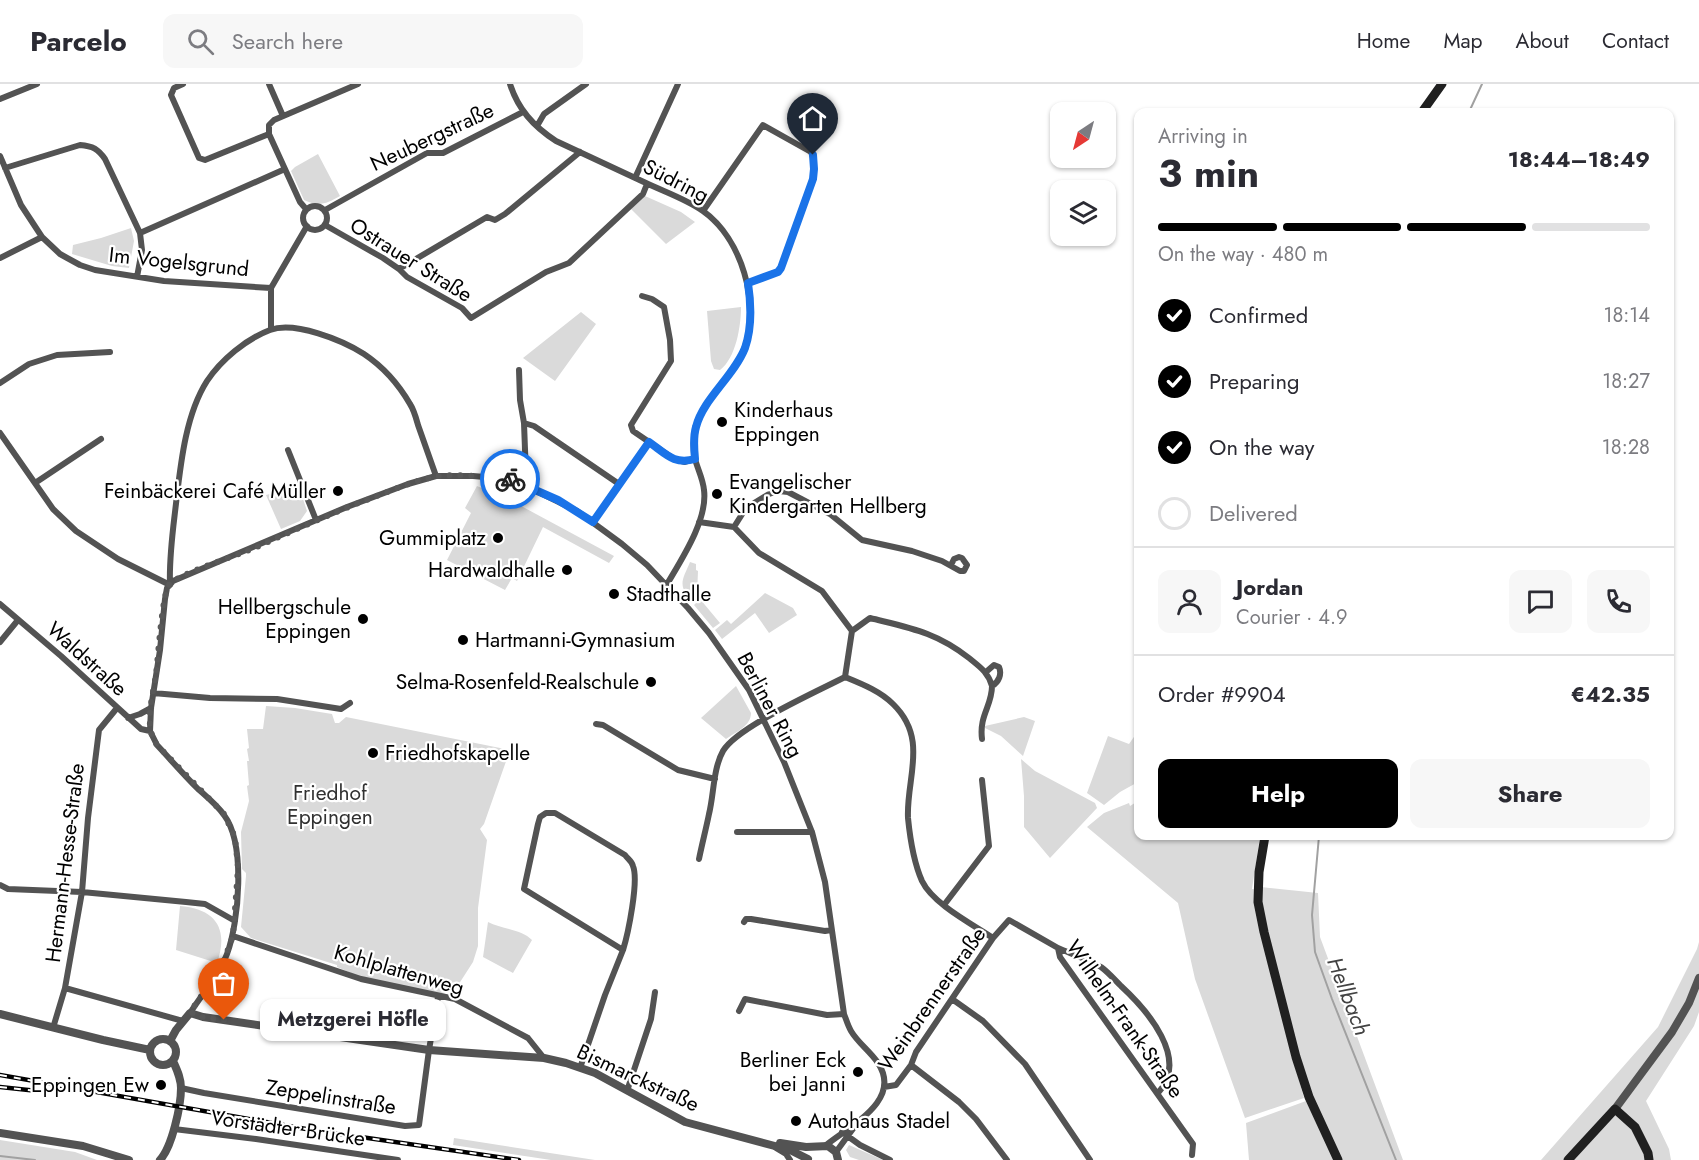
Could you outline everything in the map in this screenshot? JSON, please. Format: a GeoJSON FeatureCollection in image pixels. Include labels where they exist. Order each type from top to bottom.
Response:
{"type":"FeatureCollection","features":[{"type":"Feature","properties":{"kind":"main road"},"geometry":{"type":"LineString","coordinates":[[1425,108],[1442,84]]}},
{"type":"Feature","properties":{"kind":"main road"},"geometry":{"type":"LineString","coordinates":[[1264,840],[1259,872],[1258,902],[1263,932],[1309,1097],[1338,1160]]}},
{"type":"Feature","properties":{"kind":"main road"},"geometry":{"type":"LineString","coordinates":[[1568,1160],[1615,1109],[1635,1127],[1648,1153],[1648,1160]]}},
{"type":"Feature","properties":{"kind":"street"},"geometry":{"type":"LineString","coordinates":[[0,99],[37,84]]}},
{"type":"Feature","properties":{"kind":"street"},"geometry":{"type":"LineString","coordinates":[[183,84],[174,88],[171,95],[199,158],[205,160],[269,134]]}},
{"type":"Feature","properties":{"kind":"street"},"geometry":{"type":"LineString","coordinates":[[269,84],[283,116]]}},
{"type":"Feature","properties":{"kind":"street"},"geometry":{"type":"LineString","coordinates":[[306,209],[300,202],[269,134],[269,125],[274,120],[358,84]]}},
{"type":"Feature","properties":{"kind":"street","name":"Südring"},"geometry":{"type":"LineString","coordinates":[[510,84],[523,112],[555,141],[676,196],[703,211],[732,245],[742,263],[748,283],[750,305],[745,347],[737,364],[700,416],[696,427],[695,459],[705,498],[699,522],[666,586]]}},
{"type":"Feature","properties":{"kind":"street"},"geometry":{"type":"LineString","coordinates":[[537,126],[544,114],[586,84]]}},
{"type":"Feature","properties":{"kind":"street"},"geometry":{"type":"LineString","coordinates":[[635,178],[678,84]]}},
{"type":"Feature","properties":{"kind":"street","name":"Neubergstraße"},"geometry":{"type":"LineString","coordinates":[[325,210],[427,153],[443,153],[523,112]]}},
{"type":"Feature","properties":{"kind":"street"},"geometry":{"type":"LineString","coordinates":[[703,211],[763,124],[811,152],[814,160],[813,179],[781,268],[778,272],[748,283]]}},
{"type":"Feature","properties":{"kind":"street"},"geometry":{"type":"LineString","coordinates":[[5,168],[80,144],[92,146],[100,151],[140,233],[142,250],[137,278]]}},
{"type":"Feature","properties":{"kind":"street"},"geometry":{"type":"LineString","coordinates":[[399,268],[487,217],[495,220],[505,214],[580,152]]}},
{"type":"Feature","properties":{"kind":"street","name":"Im Vogelsgrund"},"geometry":{"type":"LineString","coordinates":[[0,156],[21,205],[42,237],[60,254],[80,265],[137,278],[271,288]]}},
{"type":"Feature","properties":{"kind":"street"},"geometry":{"type":"LineString","coordinates":[[140,233],[285,169]]}},
{"type":"Feature","properties":{"kind":"street","name":"Ostrauer Straße"},"geometry":{"type":"LineString","coordinates":[[325,225],[399,268],[407,277],[462,308],[471,318],[546,272],[569,263],[643,194],[647,184]]}},
{"type":"Feature","properties":{"kind":"street"},"geometry":{"type":"LineString","coordinates":[[316,205],[325,210],[328,218],[325,225],[316,230],[307,226],[303,218],[306,209],[316,205]]}},
{"type":"Feature","properties":{"kind":"street"},"geometry":{"type":"LineString","coordinates":[[271,329],[271,288],[307,226]]}},
{"type":"Feature","properties":{"kind":"street"},"geometry":{"type":"LineString","coordinates":[[0,258],[42,237]]}},
{"type":"Feature","properties":{"kind":"street"},"geometry":{"type":"LineString","coordinates":[[642,296],[652,299],[664,308],[671,361],[631,425],[633,432],[674,459],[685,462],[695,459]]}},
{"type":"Feature","properties":{"kind":"street"},"geometry":{"type":"LineString","coordinates":[[150,731],[165,599],[170,585],[169,564],[180,478],[192,417],[207,381],[228,358],[246,342],[271,329],[293,328],[316,332],[364,354],[398,386],[411,405],[436,476]]}},
{"type":"Feature","properties":{"kind":"street"},"geometry":{"type":"LineString","coordinates":[[0,383],[29,364],[57,356],[110,352]]}},
{"type":"Feature","properties":{"kind":"street"},"geometry":{"type":"LineString","coordinates":[[519,370],[520,400],[524,423],[526,476],[524,484]]}},
{"type":"Feature","properties":{"kind":"street"},"geometry":{"type":"LineString","coordinates":[[524,423],[534,426],[618,484]]}},
{"type":"Feature","properties":{"kind":"street"},"geometry":{"type":"LineString","coordinates":[[0,433],[53,508],[76,531],[118,559],[170,585]]}},
{"type":"Feature","properties":{"kind":"street"},"geometry":{"type":"LineString","coordinates":[[35,483],[101,438]]}},
{"type":"Feature","properties":{"kind":"street"},"geometry":{"type":"LineString","coordinates":[[593,522],[649,442]]}},
{"type":"Feature","properties":{"kind":"street"},"geometry":{"type":"LineString","coordinates":[[288,450],[316,520]]}},
{"type":"Feature","properties":{"kind":"street","name":"Berliner Ring"},"geometry":{"type":"LineString","coordinates":[[170,585],[177,578],[316,520],[397,488],[436,476],[510,479],[567,506],[593,522],[639,558],[688,608],[749,690],[784,762],[812,832],[825,882],[844,1014],[851,1031],[882,1070],[884,1087]]}},
{"type":"Feature","properties":{"kind":"street"},"geometry":{"type":"LineString","coordinates":[[734,527],[746,508],[769,494],[779,491],[788,492],[830,513],[862,540],[912,551],[951,565]]}},
{"type":"Feature","properties":{"kind":"street"},"geometry":{"type":"LineString","coordinates":[[699,522],[734,527],[759,553],[822,591],[852,631]]}},
{"type":"Feature","properties":{"kind":"street","name":"Waldstraße"},"geometry":{"type":"LineString","coordinates":[[0,604],[128,718],[141,729],[150,731],[157,745],[224,814],[230,826],[235,837],[238,868],[233,936],[221,968],[190,1012]]}},
{"type":"Feature","properties":{"kind":"street"},"geometry":{"type":"LineString","coordinates":[[845,677],[852,631],[870,618],[921,630],[937,637],[963,653],[986,672],[992,691],[981,725],[982,739]]}},
{"type":"Feature","properties":{"kind":"street"},"geometry":{"type":"LineString","coordinates":[[0,642],[18,620]]}},
{"type":"Feature","properties":{"kind":"street"},"geometry":{"type":"LineString","coordinates":[[986,672],[994,665],[999,667],[1000,674],[992,686]]}},
{"type":"Feature","properties":{"kind":"street"},"geometry":{"type":"LineString","coordinates":[[699,859],[722,752],[739,735],[845,677]]}},
{"type":"Feature","properties":{"kind":"street"},"geometry":{"type":"LineString","coordinates":[[845,677],[875,690],[893,704],[905,720],[915,757],[908,818],[914,854],[922,882],[944,905],[993,938]]}},
{"type":"Feature","properties":{"kind":"street"},"geometry":{"type":"LineString","coordinates":[[153,693],[210,698],[277,699],[341,709],[350,703]]}},
{"type":"Feature","properties":{"kind":"street","name":"Hermann-Hesse-Straße"},"geometry":{"type":"LineString","coordinates":[[54,1028],[65,988],[82,892],[99,730],[117,708]]}},
{"type":"Feature","properties":{"kind":"street"},"geometry":{"type":"LineString","coordinates":[[128,718],[151,708]]}},
{"type":"Feature","properties":{"kind":"street"},"geometry":{"type":"LineString","coordinates":[[596,724],[603,725],[678,770],[715,779]]}},
{"type":"Feature","properties":{"kind":"street"},"geometry":{"type":"LineString","coordinates":[[944,905],[988,846],[982,780]]}},
{"type":"Feature","properties":{"kind":"street"},"geometry":{"type":"LineString","coordinates":[[580,1068],[605,995],[622,950],[628,932],[635,873],[633,863],[624,855],[555,813],[546,813],[540,818],[538,824],[524,889],[622,950]]}},
{"type":"Feature","properties":{"kind":"street"},"geometry":{"type":"LineString","coordinates":[[737,832],[812,832]]}},
{"type":"Feature","properties":{"kind":"street"},"geometry":{"type":"LineString","coordinates":[[0,885],[8,889],[82,892],[205,904],[235,921]]}},
{"type":"Feature","properties":{"kind":"street"},"geometry":{"type":"LineString","coordinates":[[744,922],[746,919],[751,919],[825,931],[831,930]]}},
{"type":"Feature","properties":{"kind":"street","name":"Weinbrennerstraße"},"geometry":{"type":"LineString","coordinates":[[825,1146],[844,1134],[874,1108],[884,1087],[896,1085],[993,938],[1009,920]]}},
{"type":"Feature","properties":{"kind":"street","name":"Wilhelm-Frank-Straße"},"geometry":{"type":"LineString","coordinates":[[1009,920],[1058,948],[1060,957],[1193,1144],[1192,1155]]}},
{"type":"Feature","properties":{"kind":"street","name":"Kohlplattenweg"},"geometry":{"type":"LineString","coordinates":[[233,936],[361,979],[455,999],[528,1038],[544,1058]]}},
{"type":"Feature","properties":{"kind":"street"},"geometry":{"type":"LineString","coordinates":[[1058,948],[1102,968],[1149,1014],[1164,1039],[1168,1062],[1165,1086],[1158,1094]]}},
{"type":"Feature","properties":{"kind":"street"},"geometry":{"type":"LineString","coordinates":[[1615,1109],[1672,1032],[1689,1003],[1699,978]]}},
{"type":"Feature","properties":{"kind":"street"},"geometry":{"type":"LineString","coordinates":[[65,988],[183,1021]]}},
{"type":"Feature","properties":{"kind":"street"},"geometry":{"type":"LineString","coordinates":[[627,1091],[651,1019],[655,992]]}},
{"type":"Feature","properties":{"kind":"street","name":"Zeppelinstraße"},"geometry":{"type":"LineString","coordinates":[[181,1088],[405,1126],[419,1125],[438,997]]}},
{"type":"Feature","properties":{"kind":"street"},"geometry":{"type":"LineString","coordinates":[[738,1011],[745,999],[827,1015],[844,1014]]}},
{"type":"Feature","properties":{"kind":"street"},"geometry":{"type":"LineString","coordinates":[[952,999],[982,1021],[1025,1064],[1089,1160]]}},
{"type":"Feature","properties":{"kind":"street"},"geometry":{"type":"LineString","coordinates":[[170,1041],[190,1012]]}},
{"type":"Feature","properties":{"kind":"street","name":"Bismarckstraße"},"geometry":{"type":"LineString","coordinates":[[190,1012],[202,1017],[429,1050],[544,1058],[595,1073],[685,1122],[790,1150],[808,1159]]}},
{"type":"Feature","properties":{"kind":"street"},"geometry":{"type":"LineString","coordinates":[[0,1014],[150,1050]]}},
{"type":"Feature","properties":{"kind":"street"},"geometry":{"type":"LineString","coordinates":[[159,1040],[170,1041],[176,1050],[173,1061],[167,1065],[158,1064],[151,1057],[150,1050],[153,1044],[159,1040]]}},
{"type":"Feature","properties":{"kind":"street"},"geometry":{"type":"LineString","coordinates":[[160,1160],[167,1152],[174,1129],[181,1088],[173,1061]]}},
{"type":"Feature","properties":{"kind":"street"},"geometry":{"type":"LineString","coordinates":[[911,1065],[959,1102],[976,1119],[1007,1160]]}},
{"type":"Feature","properties":{"kind":"street","name":"Vorstädter Brücke"},"geometry":{"type":"LineString","coordinates":[[174,1129],[398,1160]]}},
{"type":"Feature","properties":{"kind":"street"},"geometry":{"type":"LineString","coordinates":[[0,1133],[83,1146],[129,1160]]}},
{"type":"Feature","properties":{"kind":"street"},"geometry":{"type":"LineString","coordinates":[[844,1134],[890,1160]]}},
{"type":"Feature","properties":{"kind":"street","name":"Weinbrennerstraße"},"geometry":{"type":"LineString","coordinates":[[837,1156],[844,1134]]}},
{"type":"Feature","properties":{"kind":"street","name":"Bismarckstraße"},"geometry":{"type":"LineString","coordinates":[[749,1139],[816,1147],[825,1146]]}},
{"type":"Feature","properties":{"kind":"street"},"geometry":{"type":"LineString","coordinates":[[773,1146],[786,1154],[790,1160]]}},
{"type":"Feature","properties":{"kind":"street"},"geometry":{"type":"LineString","coordinates":[[825,1146],[831,1148],[837,1156]]}},
{"type":"Feature","properties":{"kind":"street"},"geometry":{"type":"LineString","coordinates":[[808,1159],[816,1147]]}},
{"type":"Feature","properties":{"kind":"green space"},"geometry":{"type":"Polygon","coordinates":[[[318,154],[340,196],[318,204],[304,200],[291,171],[318,154]]]}},
{"type":"Feature","properties":{"kind":"green space"},"geometry":{"type":"Polygon","coordinates":[[[645,196],[681,212],[695,222],[666,244],[631,209],[645,196]]]}},
{"type":"Feature","properties":{"kind":"green space"},"geometry":{"type":"Polygon","coordinates":[[[131,228],[134,241],[129,268],[112,266],[72,254],[73,245],[131,228]]]}},
{"type":"Feature","properties":{"kind":"green space"},"geometry":{"type":"Polygon","coordinates":[[[741,307],[739,332],[734,350],[720,370],[714,369],[711,361],[707,311],[741,307]]]}},
{"type":"Feature","properties":{"kind":"green space"},"geometry":{"type":"Polygon","coordinates":[[[581,312],[596,324],[555,381],[523,358],[581,312]]]}},
{"type":"Feature","properties":{"kind":"green space","name":"Gummiplatz"},"geometry":{"type":"Polygon","coordinates":[[[477,486],[510,500],[614,556],[609,563],[543,527],[517,581],[512,578],[505,590],[447,560],[471,513],[465,508],[477,486]]]}},
{"type":"Feature","properties":{"kind":"green space"},"geometry":{"type":"Polygon","coordinates":[[[299,487],[307,511],[300,521],[281,529],[266,495],[270,494],[272,498],[299,487]]]}},
{"type":"Feature","properties":{"kind":"green space"},"geometry":{"type":"Polygon","coordinates":[[[690,562],[696,564],[698,571],[697,595],[691,600],[683,586],[690,562]]]}},
{"type":"Feature","properties":{"kind":"green space"},"geometry":{"type":"Polygon","coordinates":[[[765,593],[793,608],[797,615],[769,633],[755,613],[722,639],[715,630],[727,620],[731,624],[765,593]]]}},
{"type":"Feature","properties":{"kind":"green space"},"geometry":{"type":"Polygon","coordinates":[[[700,599],[720,623],[713,628],[694,605],[700,599]]]}},
{"type":"Feature","properties":{"kind":"green space"},"geometry":{"type":"Polygon","coordinates":[[[736,686],[751,713],[748,722],[726,739],[701,718],[736,686]]]}},
{"type":"Feature","properties":{"kind":"green space","name":"Friedhof Eppingen"},"geometry":{"type":"Polygon","coordinates":[[[266,706],[332,714],[335,723],[339,723],[346,717],[510,750],[484,824],[480,829],[487,840],[478,908],[478,946],[473,962],[455,990],[442,994],[358,976],[337,965],[251,938],[241,927],[246,873],[242,869],[241,832],[249,801],[247,729],[263,729],[266,706]]]}},
{"type":"Feature","properties":{"kind":"green space"},"geometry":{"type":"Polygon","coordinates":[[[1024,717],[1035,721],[1023,756],[1001,736],[985,728],[985,726],[1024,717]]]}},
{"type":"Feature","properties":{"kind":"green space"},"geometry":{"type":"Polygon","coordinates":[[[1108,736],[1129,744],[1134,737],[1134,784],[1104,805],[1087,793],[1108,736]]]}},
{"type":"Feature","properties":{"kind":"green space"},"geometry":{"type":"Polygon","coordinates":[[[1021,759],[1035,771],[1095,803],[1097,808],[1050,858],[1024,827],[1021,759]]]}},
{"type":"Feature","properties":{"kind":"green space"},"geometry":{"type":"Polygon","coordinates":[[[1129,803],[1130,806],[1134,804],[1134,840],[1259,840],[1252,889],[1261,890],[1261,887],[1318,893],[1320,937],[1403,1160],[1341,1160],[1289,1045],[1304,1098],[1245,1118],[1195,979],[1178,903],[1087,827],[1104,813],[1129,803]]]}},
{"type":"Feature","properties":{"kind":"green space"},"geometry":{"type":"Polygon","coordinates":[[[180,906],[203,911],[216,923],[221,940],[217,963],[176,950],[180,906]]]}},
{"type":"Feature","properties":{"kind":"green space"},"geometry":{"type":"Polygon","coordinates":[[[488,922],[528,936],[532,940],[513,973],[483,957],[488,922]]]}},
{"type":"Feature","properties":{"kind":"green space"},"geometry":{"type":"Polygon","coordinates":[[[1699,942],[1699,1012],[1694,1026],[1646,1101],[1669,1149],[1671,1160],[1541,1160],[1658,1027],[1699,942]]]}},
{"type":"Feature","properties":{"kind":"green space"},"geometry":{"type":"Polygon","coordinates":[[[1306,1101],[1334,1160],[1249,1160],[1246,1123],[1306,1101]]]}},
{"type":"Feature","properties":{"kind":"green space"},"geometry":{"type":"Polygon","coordinates":[[[454,1138],[595,1160],[551,1160],[453,1145],[454,1138]]]}},
{"type":"Feature","properties":{"kind":"green space"},"geometry":{"type":"Polygon","coordinates":[[[0,1140],[75,1152],[97,1160],[0,1160],[0,1140]]]}},
{"type":"Feature","properties":{"kind":"green space"},"geometry":{"type":"Polygon","coordinates":[[[849,1145],[883,1160],[859,1160],[850,1157],[846,1150],[849,1145]]]}},
{"type":"Feature","properties":{"kind":"waterway","name":"Hellbach"},"geometry":{"type":"LineString","coordinates":[[1471,108],[1482,84]]}},
{"type":"Feature","properties":{"kind":"waterway","name":"Hellbach"},"geometry":{"type":"LineString","coordinates":[[1319,840],[1312,915],[1315,952],[1396,1160]]}},
{"type":"Feature","properties":{"kind":"waterway"},"geometry":{"type":"LineString","coordinates":[[0,1156],[35,1160]]}},
{"type":"Feature","properties":{"kind":"railway"},"geometry":{"type":"LineString","coordinates":[[0,1075],[306,1129],[519,1160]]}},
{"type":"Feature","properties":{"kind":"railway"},"geometry":{"type":"LineString","coordinates":[[0,1087],[47,1092]]}},
{"type":"Feature","properties":{"kind":"way so far"},"geometry":{"type":"LineString","coordinates":[[224,1020],[202,1017],[190,1012],[221,968],[233,936],[238,868],[235,837],[224,814],[157,745],[150,731],[167,588],[177,578],[347,507],[414,482],[436,476],[510,479]]}},
{"type":"Feature","properties":{"kind":"place","name":"Kinderhaus Eppingen"},"geometry":{"type":"Point","coordinates":[722,422]}},
{"type":"Feature","properties":{"kind":"place","name":"Feinbäckerei Café Müller"},"geometry":{"type":"Point","coordinates":[338,491]}},
{"type":"Feature","properties":{"kind":"place","name":"Evangelischer Kindergarten Hellberg"},"geometry":{"type":"Point","coordinates":[717,494]}},
{"type":"Feature","properties":{"kind":"place","name":"Gummiplatz"},"geometry":{"type":"Point","coordinates":[498,538]}},
{"type":"Feature","properties":{"kind":"place","name":"Hardwaldhalle"},"geometry":{"type":"Point","coordinates":[567,570]}},
{"type":"Feature","properties":{"kind":"place","name":"Stadthalle"},"geometry":{"type":"Point","coordinates":[614,594]}},
{"type":"Feature","properties":{"kind":"place","name":"Hellbergschule Eppingen"},"geometry":{"type":"Point","coordinates":[363,619]}},
{"type":"Feature","properties":{"kind":"place","name":"Hartmanni-Gymnasium"},"geometry":{"type":"Point","coordinates":[463,640]}},
{"type":"Feature","properties":{"kind":"place","name":"Selma-Rosenfeld-Realschule"},"geometry":{"type":"Point","coordinates":[651,682]}},
{"type":"Feature","properties":{"kind":"place","name":"Friedhofskapelle"},"geometry":{"type":"Point","coordinates":[373,753]}},
{"type":"Feature","properties":{"kind":"place","name":"Metzgerei Höfle"},"geometry":{"type":"Point","coordinates":[224,1020]}},
{"type":"Feature","properties":{"kind":"place","name":"Berliner Eck bei Janni"},"geometry":{"type":"Point","coordinates":[858,1072]}},
{"type":"Feature","properties":{"kind":"place","name":"Eppingen Ew"},"geometry":{"type":"Point","coordinates":[161,1085]}},
{"type":"Feature","properties":{"kind":"place","name":"Autohaus Stadel"},"geometry":{"type":"Point","coordinates":[796,1121]}},
{"type":"Feature","properties":{"kind":"route"},"geometry":{"type":"LineString","coordinates":[[510,479],[558,500],[593,522],[649,442],[674,459],[685,462],[695,459],[694,440],[700,416],[737,364],[745,347],[750,305],[748,283],[778,272],[781,268],[813,179],[813,155]]}}]}
